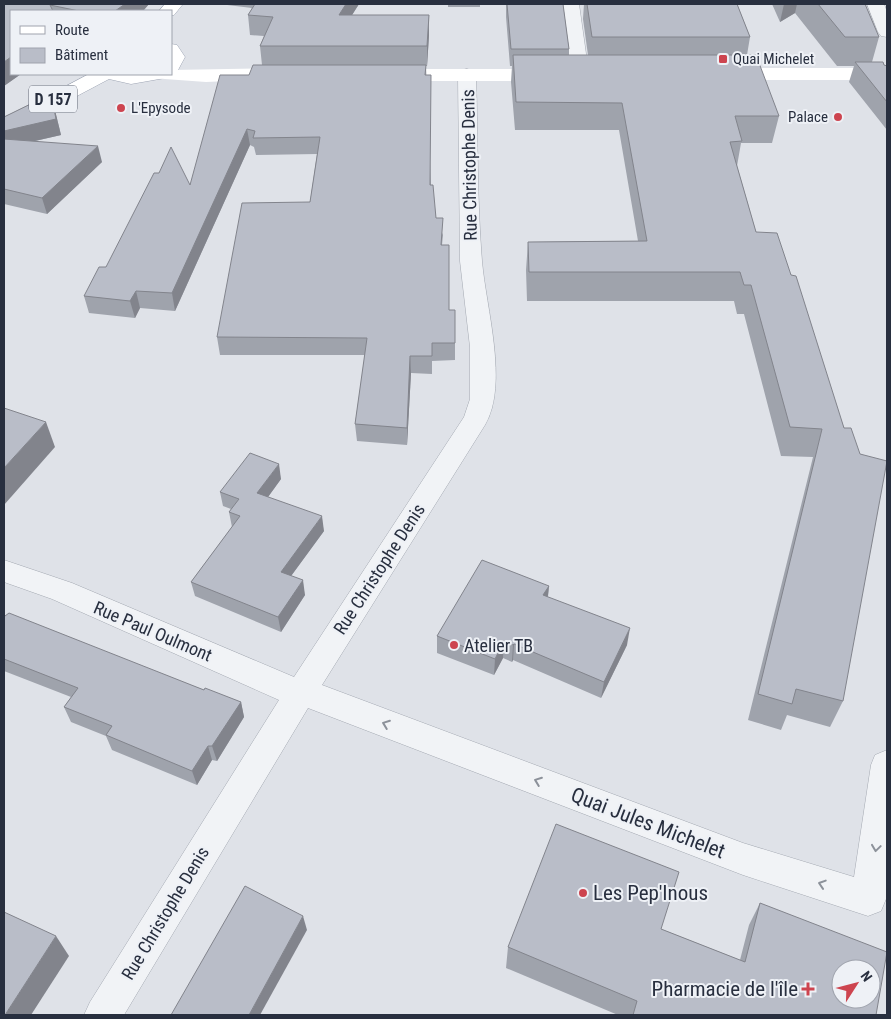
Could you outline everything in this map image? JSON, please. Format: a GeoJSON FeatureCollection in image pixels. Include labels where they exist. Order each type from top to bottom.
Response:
{"type":"FeatureCollection","features":[{"type":"Feature","properties":{"kind":"street"},"geometry":{"type":"LineString","coordinates":[[570,4],[580,75]]}},
{"type":"Feature","properties":{"kind":"street"},"geometry":{"type":"LineString","coordinates":[[875,4],[887,32]]}},
{"type":"Feature","properties":{"kind":"street"},"geometry":{"type":"LineString","coordinates":[[173,56],[243,74]]}},
{"type":"Feature","properties":{"kind":"street"},"geometry":{"type":"LineString","coordinates":[[170,75],[208,78],[243,74],[301,74]]}},
{"type":"Feature","properties":{"kind":"street"},"geometry":{"type":"LineString","coordinates":[[709,74],[887,74]]}},
{"type":"Feature","properties":{"kind":"street","name":"D 157"},"geometry":{"type":"LineString","coordinates":[[4,127],[101,75]]}},
{"type":"Feature","properties":{"kind":"street"},"geometry":{"type":"LineString","coordinates":[[118,75],[131,78],[151,75]]}},
{"type":"Feature","properties":{"kind":"street"},"geometry":{"type":"LineString","coordinates":[[368,75],[599,75]]}},
{"type":"Feature","properties":{"kind":"street","name":"Rue Christophe Denis"},"geometry":{"type":"LineString","coordinates":[[103,1015],[324,655],[476,419],[483,399],[482,347],[471,261],[467,75]]}},
{"type":"Feature","properties":{"kind":"street","name":"Rue Paul Oulmont"},"geometry":{"type":"LineString","coordinates":[[4,571],[62,591],[284,688],[303,692]]}},
{"type":"Feature","properties":{"kind":"street","name":"Quai Jules Michelet"},"geometry":{"type":"LineString","coordinates":[[303,692],[743,859],[868,899],[887,765]]}},
{"type":"Feature","properties":{"kind":"building"},"geometry":{"type":"Polygon","coordinates":[[[4,4],[125,4],[116,10],[74,10],[50,5],[52,10],[10,10],[10,58],[4,62],[4,4]]]}},
{"type":"Feature","properties":{"kind":"building"},"geometry":{"type":"Polygon","coordinates":[[[255,4],[346,4],[339,15],[429,15],[427,46],[260,46],[273,17],[248,15],[255,4]]]}},
{"type":"Feature","properties":{"kind":"building"},"geometry":{"type":"Polygon","coordinates":[[[507,4],[563,4],[569,49],[511,49],[507,4]]]}},
{"type":"Feature","properties":{"kind":"building"},"geometry":{"type":"Polygon","coordinates":[[[587,4],[737,4],[750,37],[592,37],[587,4]]]}},
{"type":"Feature","properties":{"kind":"building"},"geometry":{"type":"Polygon","coordinates":[[[818,4],[865,4],[879,37],[845,37],[818,4]]]}},
{"type":"Feature","properties":{"kind":"building"},"geometry":{"type":"Polygon","coordinates":[[[513,55],[756,55],[779,116],[735,116],[742,141],[730,142],[756,232],[777,233],[791,275],[796,276],[844,428],[851,428],[860,454],[887,461],[843,701],[796,689],[792,704],[758,694],[822,429],[790,427],[751,285],[744,285],[740,272],[529,272],[528,242],[647,241],[622,103],[516,102],[513,55]]]}},
{"type":"Feature","properties":{"kind":"building"},"geometry":{"type":"Polygon","coordinates":[[[855,62],[883,62],[887,66],[887,102],[855,62]]]}},
{"type":"Feature","properties":{"kind":"building"},"geometry":{"type":"Polygon","coordinates":[[[253,65],[426,65],[425,75],[431,75],[430,185],[433,185],[436,218],[443,218],[441,245],[449,245],[449,310],[455,310],[455,343],[432,343],[432,356],[410,356],[407,428],[355,424],[367,338],[217,337],[242,203],[310,202],[320,137],[253,138],[255,131],[247,129],[172,293],[136,291],[130,301],[84,296],[99,267],[106,267],[154,173],[159,173],[171,147],[190,185],[220,75],[249,75],[253,65]]]}},
{"type":"Feature","properties":{"kind":"building"},"geometry":{"type":"Polygon","coordinates":[[[51,94],[56,119],[4,131],[4,117],[51,94]]]}},
{"type":"Feature","properties":{"kind":"building"},"geometry":{"type":"Polygon","coordinates":[[[4,139],[98,146],[42,198],[4,189],[4,139]]]}},
{"type":"Feature","properties":{"kind":"building"},"geometry":{"type":"Polygon","coordinates":[[[4,408],[46,422],[4,468],[4,408]]]}},
{"type":"Feature","properties":{"kind":"building"},"geometry":{"type":"Polygon","coordinates":[[[250,453],[279,464],[257,493],[322,516],[281,572],[303,580],[278,617],[191,582],[240,516],[229,512],[239,499],[220,492],[250,453]]]}},
{"type":"Feature","properties":{"kind":"building"},"geometry":{"type":"Polygon","coordinates":[[[482,560],[549,586],[543,595],[630,628],[604,682],[504,641],[495,659],[437,636],[482,560]]]}},
{"type":"Feature","properties":{"kind":"building"},"geometry":{"type":"Polygon","coordinates":[[[9,613],[204,690],[205,688],[241,702],[212,746],[208,746],[192,771],[106,735],[112,726],[64,707],[78,688],[4,659],[4,615],[9,613]]]}},
{"type":"Feature","properties":{"kind":"building"},"geometry":{"type":"Polygon","coordinates":[[[556,824],[679,872],[661,929],[745,962],[760,903],[887,952],[881,986],[881,959],[831,959],[831,1009],[877,1009],[876,1015],[633,1015],[637,1001],[508,947],[556,824]]]}},
{"type":"Feature","properties":{"kind":"building"},"geometry":{"type":"Polygon","coordinates":[[[245,886],[303,916],[249,1015],[171,1015],[245,886]]]}},
{"type":"Feature","properties":{"kind":"building"},"geometry":{"type":"Polygon","coordinates":[[[4,912],[56,936],[5,1015],[4,1015],[4,912]]]}},
{"type":"Feature","properties":{"kind":"place","name":"Quai Michelet"},"geometry":{"type":"Point","coordinates":[723,59]}},
{"type":"Feature","properties":{"kind":"place","name":"L'Epysode"},"geometry":{"type":"Point","coordinates":[121,108]}},
{"type":"Feature","properties":{"kind":"place","name":"Palace"},"geometry":{"type":"Point","coordinates":[838,117]}},
{"type":"Feature","properties":{"kind":"place","name":"Atelier TB"},"geometry":{"type":"Point","coordinates":[454,645]}},
{"type":"Feature","properties":{"kind":"place","name":"Les Pep'Inous"},"geometry":{"type":"Point","coordinates":[583,893]}},
{"type":"Feature","properties":{"kind":"place","name":"Pharmacie de l'île"},"geometry":{"type":"Point","coordinates":[808,989]}}]}
